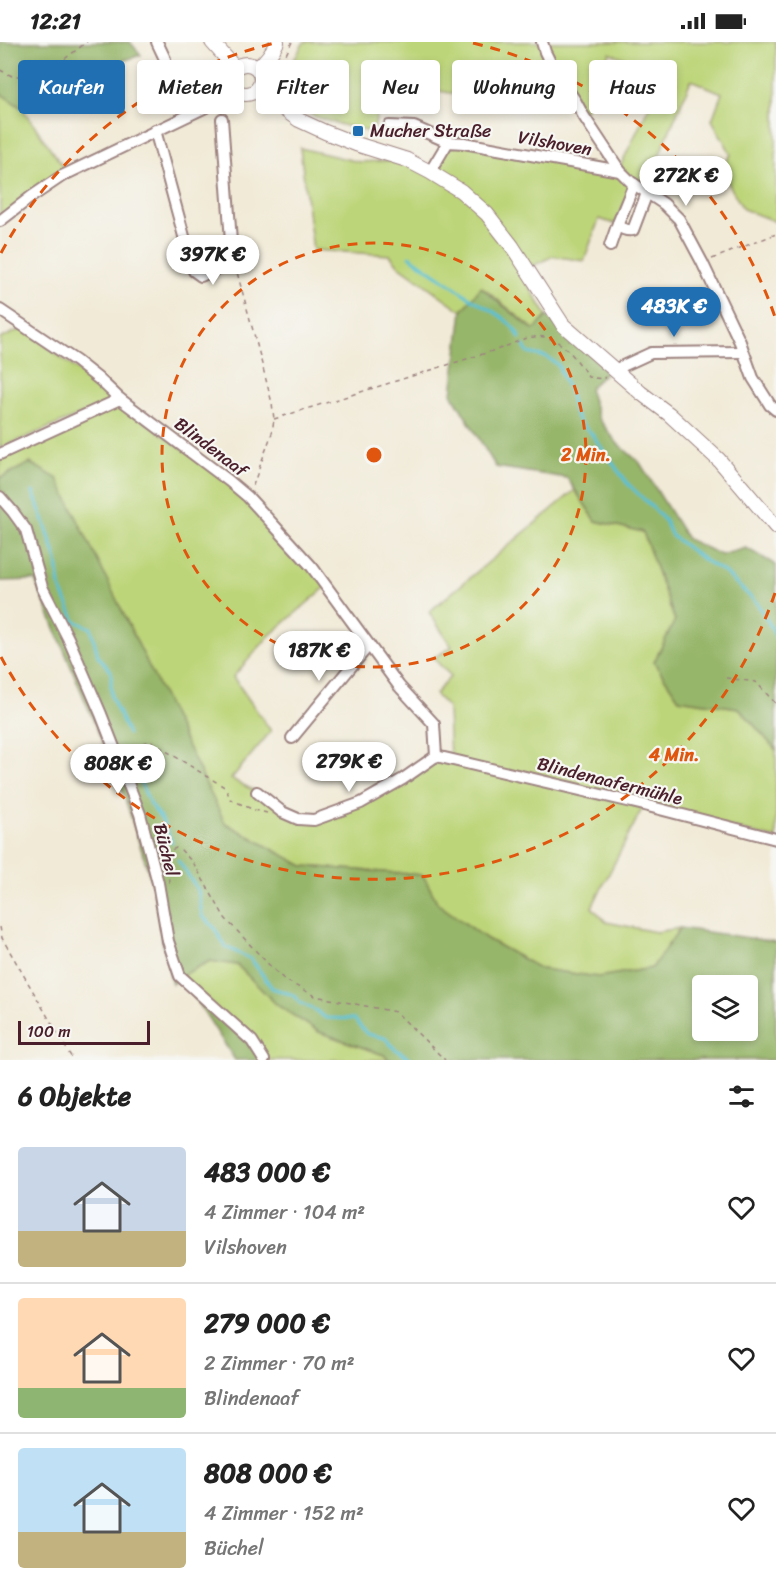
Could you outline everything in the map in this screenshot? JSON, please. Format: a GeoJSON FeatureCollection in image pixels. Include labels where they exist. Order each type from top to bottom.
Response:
{"type":"FeatureCollection","features":[{"type":"Feature","properties":{"kind":"main road"},"geometry":{"type":"LineString","coordinates":[[212,42],[228,60]]}},
{"type":"Feature","properties":{"kind":"main road"},"geometry":{"type":"LineString","coordinates":[[267,60],[277,42]]}},
{"type":"Feature","properties":{"kind":"main road"},"geometry":{"type":"LineString","coordinates":[[244,64],[256,68]]}},
{"type":"Feature","properties":{"kind":"main road"},"geometry":{"type":"LineString","coordinates":[[291,114],[325,132],[407,160],[461,191],[487,214],[512,246],[563,325],[641,393],[669,414],[719,460],[776,527]]}},
{"type":"Feature","properties":{"kind":"street"},"geometry":{"type":"LineString","coordinates":[[157,42],[165,59]]}},
{"type":"Feature","properties":{"kind":"street","name":"Vilshoven"},"geometry":{"type":"LineString","coordinates":[[542,42],[544,52],[551,64],[620,171],[634,184],[664,204],[679,219],[740,342],[759,389],[776,410]]}},
{"type":"Feature","properties":{"kind":"street"},"geometry":{"type":"LineString","coordinates":[[0,221],[62,176],[191,114]]}},
{"type":"Feature","properties":{"kind":"street"},"geometry":{"type":"LineString","coordinates":[[156,130],[191,262],[194,271],[201,276],[222,266],[232,255],[222,119]]}},
{"type":"Feature","properties":{"kind":"street","name":"Vilshoven"},"geometry":{"type":"LineString","coordinates":[[389,126],[414,127],[448,142],[620,171]]}},
{"type":"Feature","properties":{"kind":"street"},"geometry":{"type":"LineString","coordinates":[[430,172],[448,142]]}},
{"type":"Feature","properties":{"kind":"street"},"geometry":{"type":"LineString","coordinates":[[610,246],[634,184]]}},
{"type":"Feature","properties":{"kind":"street"},"geometry":{"type":"LineString","coordinates":[[618,223],[620,227],[633,230],[647,193]]}},
{"type":"Feature","properties":{"kind":"street","name":"Blindenaaf"},"geometry":{"type":"LineString","coordinates":[[0,310],[76,361],[120,399],[248,497],[312,567],[399,686],[434,724],[435,756]]}},
{"type":"Feature","properties":{"kind":"street"},"geometry":{"type":"LineString","coordinates":[[614,370],[651,353],[743,352]]}},
{"type":"Feature","properties":{"kind":"street"},"geometry":{"type":"LineString","coordinates":[[0,454],[120,399]]}},
{"type":"Feature","properties":{"kind":"street","name":"Büchel"},"geometry":{"type":"LineString","coordinates":[[0,497],[26,530],[42,587],[68,638],[117,753],[140,814],[158,883],[168,941],[180,976],[252,1041],[264,1060]]}},
{"type":"Feature","properties":{"kind":"street"},"geometry":{"type":"LineString","coordinates":[[291,738],[369,645]]}},
{"type":"Feature","properties":{"kind":"street"},"geometry":{"type":"LineString","coordinates":[[257,792],[282,812],[298,819],[314,820],[361,803],[435,756]]}},
{"type":"Feature","properties":{"kind":"street","name":"Blindenaafermühle"},"geometry":{"type":"LineString","coordinates":[[435,756],[776,839]]}},
{"type":"Feature","properties":{"kind":"path"},"geometry":{"type":"LineString","coordinates":[[0,70],[12,76],[42,76],[87,42]]}},
{"type":"Feature","properties":{"kind":"path"},"geometry":{"type":"LineString","coordinates":[[283,60],[292,42]]}},
{"type":"Feature","properties":{"kind":"path"},"geometry":{"type":"LineString","coordinates":[[702,262],[776,234]]}},
{"type":"Feature","properties":{"kind":"path"},"geometry":{"type":"LineString","coordinates":[[228,259],[236,265],[272,403],[274,419],[272,433],[248,497]]}},
{"type":"Feature","properties":{"kind":"path"},"geometry":{"type":"LineString","coordinates":[[274,419],[532,337],[543,336],[554,340],[577,359],[588,377],[603,379],[614,370]]}},
{"type":"Feature","properties":{"kind":"path"},"geometry":{"type":"LineString","coordinates":[[726,678],[756,682],[776,704]]}},
{"type":"Feature","properties":{"kind":"path"},"geometry":{"type":"LineString","coordinates":[[117,753],[150,741],[226,788],[230,799],[263,813],[282,812]]}},
{"type":"Feature","properties":{"kind":"path"},"geometry":{"type":"LineString","coordinates":[[169,888],[167,856],[169,851],[176,848],[181,850],[194,864],[225,918],[285,980],[315,996],[396,1012],[445,1060]]}},
{"type":"Feature","properties":{"kind":"path"},"geometry":{"type":"LineString","coordinates":[[0,927],[1,938],[73,1060]]}},
{"type":"Feature","properties":{"kind":"green space"},"geometry":{"type":"Polygon","coordinates":[[[0,42],[130,42],[141,55],[125,60],[18,60],[18,105],[0,93],[0,42]]]}},
{"type":"Feature","properties":{"kind":"green space"},"geometry":{"type":"Polygon","coordinates":[[[304,42],[776,42],[776,222],[743,209],[721,170],[731,154],[712,120],[722,93],[691,80],[677,113],[677,60],[629,60],[610,53],[607,60],[589,60],[589,101],[583,115],[577,105],[577,60],[452,60],[452,93],[440,91],[440,60],[361,60],[361,114],[378,114],[373,133],[309,114],[349,114],[349,60],[294,60],[304,42]]]}},
{"type":"Feature","properties":{"kind":"green space"},"geometry":{"type":"Polygon","coordinates":[[[0,93],[18,105],[18,114],[26,114],[67,172],[0,221],[0,93]]]}},
{"type":"Feature","properties":{"kind":"green space"},"geometry":{"type":"Polygon","coordinates":[[[645,114],[677,114],[644,191],[634,184],[615,224],[599,219],[584,261],[553,256],[520,272],[547,316],[535,330],[482,287],[462,311],[399,266],[390,255],[313,250],[300,148],[359,162],[407,160],[430,172],[448,142],[619,169],[645,114]]]}},
{"type":"Feature","properties":{"kind":"green space"},"geometry":{"type":"Polygon","coordinates":[[[481,287],[534,330],[547,316],[600,364],[605,373],[589,389],[599,419],[617,443],[640,463],[687,539],[721,555],[746,548],[776,565],[776,750],[739,708],[679,699],[654,662],[675,620],[643,532],[596,521],[567,478],[496,467],[452,394],[462,311],[481,287]]]}},
{"type":"Feature","properties":{"kind":"green space"},"geometry":{"type":"Polygon","coordinates":[[[23,328],[116,400],[0,448],[0,339],[23,328]]]}},
{"type":"Feature","properties":{"kind":"green space"},"geometry":{"type":"Polygon","coordinates":[[[119,403],[239,489],[327,586],[269,636],[233,677],[271,731],[231,779],[255,791],[298,819],[361,803],[436,756],[450,759],[448,708],[435,694],[451,676],[433,658],[452,647],[429,612],[575,490],[596,521],[643,532],[675,621],[654,662],[679,699],[739,708],[776,750],[776,839],[644,805],[592,907],[606,922],[656,932],[680,928],[652,968],[598,977],[541,969],[487,939],[438,904],[423,875],[303,866],[225,823],[58,480],[30,463],[0,478],[0,458],[119,403]]]}},
{"type":"Feature","properties":{"kind":"green space"},"geometry":{"type":"Polygon","coordinates":[[[30,463],[58,479],[225,823],[303,866],[423,875],[438,904],[487,939],[541,969],[598,977],[652,968],[680,928],[776,942],[776,1060],[389,1060],[384,1055],[319,1032],[277,1005],[237,965],[210,961],[181,976],[172,984],[153,886],[122,789],[35,580],[0,581],[0,478],[30,463]]]}},
{"type":"Feature","properties":{"kind":"green space"},"geometry":{"type":"Polygon","coordinates":[[[210,961],[237,965],[277,1005],[319,1032],[384,1055],[389,1060],[264,1060],[180,976],[210,961]]]}},
{"type":"Feature","properties":{"kind":"green space"},"geometry":{"type":"Polygon","coordinates":[[[181,976],[264,1060],[235,1060],[181,976]]]}},
{"type":"Feature","properties":{"kind":"waterway"},"geometry":{"type":"LineString","coordinates":[[409,256],[503,318],[520,338]]}},
{"type":"Feature","properties":{"kind":"waterway"},"geometry":{"type":"LineString","coordinates":[[524,346],[528,353],[547,357],[558,365],[570,395],[573,410],[580,423],[591,433],[627,483],[665,521],[672,536],[724,572],[757,603],[776,638]]}},
{"type":"Feature","properties":{"kind":"waterway"},"geometry":{"type":"LineString","coordinates":[[33,492],[57,561],[60,587],[75,621],[91,628],[98,656],[111,671],[111,696],[128,734]]}},
{"type":"Feature","properties":{"kind":"waterway"},"geometry":{"type":"LineString","coordinates":[[135,756],[135,770],[150,804],[162,820],[172,842]]}},
{"type":"Feature","properties":{"kind":"waterway"},"geometry":{"type":"LineString","coordinates":[[178,860],[198,890],[202,916],[213,926],[226,947],[251,959],[272,988],[293,995],[300,1003],[326,1018],[354,1019],[367,1034],[385,1038],[394,1048],[412,1060]]}},
{"type":"Feature","properties":{"kind":"place","name":"Mucher Straße"},"geometry":{"type":"Point","coordinates":[358,131]}}]}
